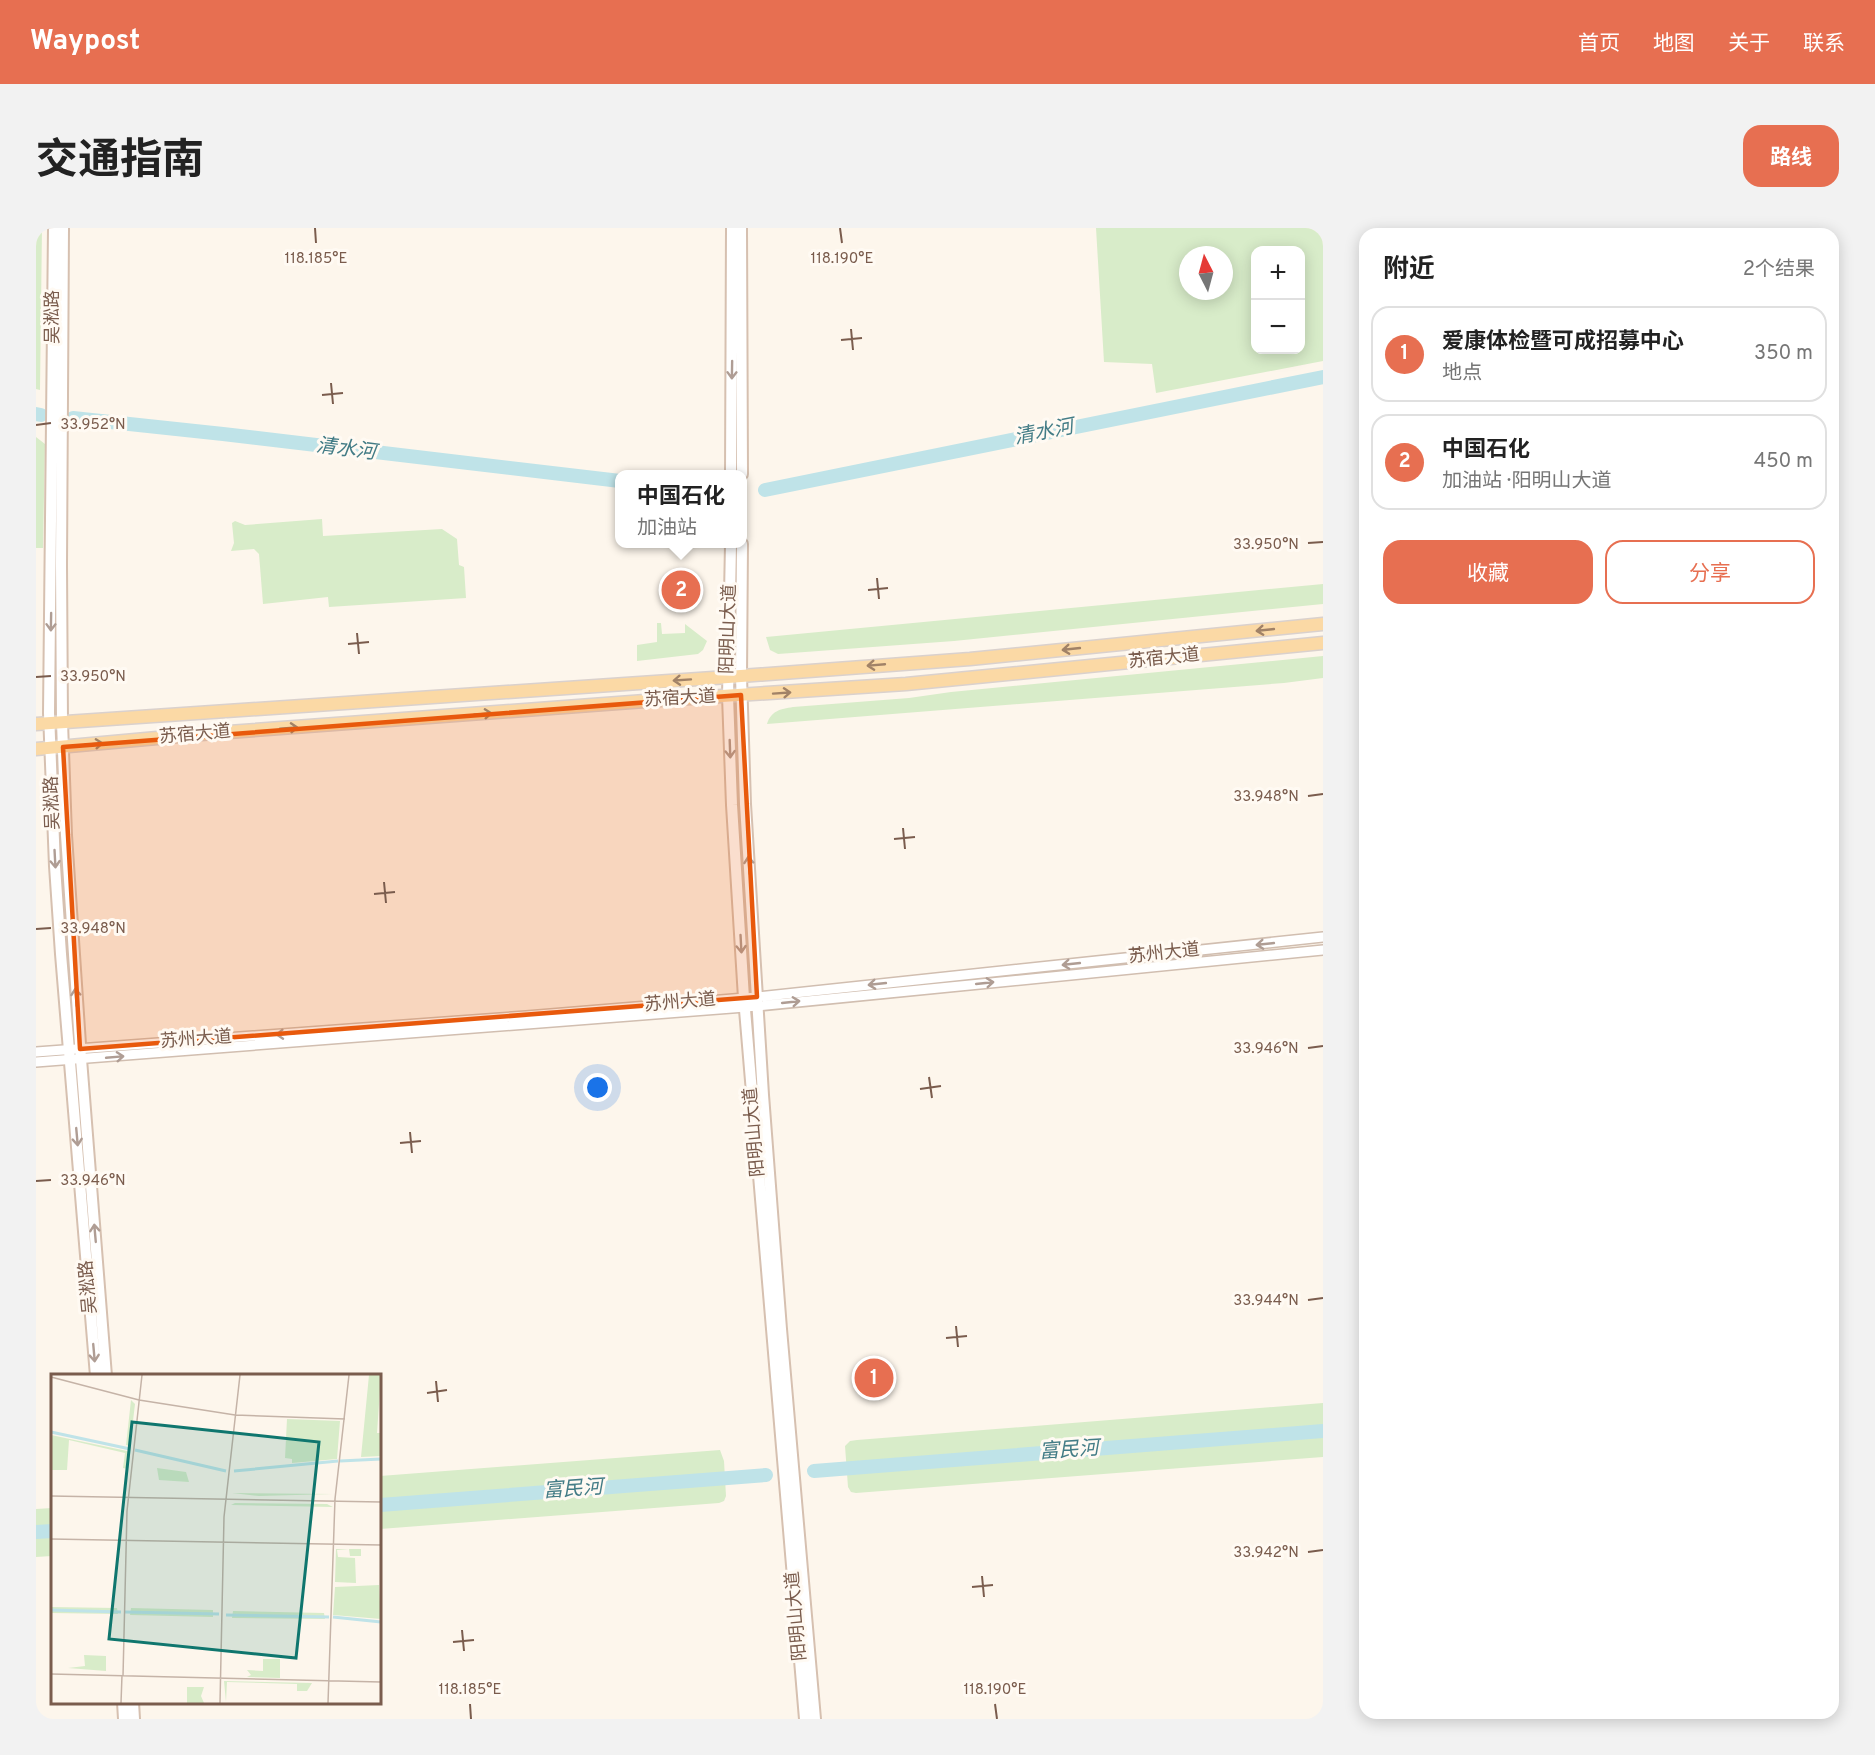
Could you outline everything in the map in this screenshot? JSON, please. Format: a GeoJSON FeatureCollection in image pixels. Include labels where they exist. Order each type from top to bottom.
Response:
{"type":"FeatureCollection","features":[{"type":"Feature","properties":{"kind":"main road","name":"吴淞路"},"geometry":{"type":"LineString","coordinates":[[54,228],[57,747],[55,866],[61,954],[76,1054],[106,1374]]}},
{"type":"Feature","properties":{"kind":"main road","name":"吴淞路"},"geometry":{"type":"LineString","coordinates":[[56,722],[61,533],[63,228]]}},
{"type":"Feature","properties":{"kind":"main road"},"geometry":{"type":"LineString","coordinates":[[731,470],[732,228]]}},
{"type":"Feature","properties":{"kind":"main road"},"geometry":{"type":"LineString","coordinates":[[741,228],[742,470]]}},
{"type":"Feature","properties":{"kind":"main road","name":"阳明山大道"},"geometry":{"type":"LineString","coordinates":[[731,548],[728,677],[735,696],[744,785],[782,1341],[815,1719]]}},
{"type":"Feature","properties":{"kind":"main road","name":"阳明山大道"},"geometry":{"type":"LineString","coordinates":[[742,548],[741,676],[735,696],[732,805],[744,1002],[805,1719]]}},
{"type":"Feature","properties":{"kind":"main road","name":"苏宿大道"},"geometry":{"type":"LineString","coordinates":[[36,724],[970,659],[1323,624]]}},
{"type":"Feature","properties":{"kind":"main road","name":"苏宿大道"},"geometry":{"type":"LineString","coordinates":[[36,749],[201,734],[906,684],[1323,643]]}},
{"type":"Feature","properties":{"kind":"main road","name":"吴淞路"},"geometry":{"type":"LineString","coordinates":[[76,1054],[96,1374]]}},
{"type":"Feature","properties":{"kind":"main road"},"geometry":{"type":"LineString","coordinates":[[123,1704],[124,1719]]}},
{"type":"Feature","properties":{"kind":"main road"},"geometry":{"type":"LineString","coordinates":[[133,1704],[134,1719]]}},
{"type":"Feature","properties":{"kind":"street","name":"苏州大道"},"geometry":{"type":"LineString","coordinates":[[757,1001],[1323,938]]}},
{"type":"Feature","properties":{"kind":"street","name":"苏州大道"},"geometry":{"type":"LineString","coordinates":[[36,1062],[76,1054],[757,1001],[1323,950]]}},
{"type":"Feature","properties":{"kind":"street","name":"苏州大道"},"geometry":{"type":"LineString","coordinates":[[36,1052],[76,1054]]}},
{"type":"Feature","properties":{"kind":"highlighted area"},"geometry":{"type":"Polygon","coordinates":[[[741,695],[757,997],[80,1049],[63,747],[741,695]]]}},
{"type":"Feature","properties":{"kind":"green space"},"geometry":{"type":"Polygon","coordinates":[[[36,228],[42,228],[40,390],[36,389],[36,228]]]}},
{"type":"Feature","properties":{"kind":"green space"},"geometry":{"type":"Polygon","coordinates":[[[1096,228],[1323,228],[1323,361],[1156,393],[1152,364],[1104,362],[1096,228]]]}},
{"type":"Feature","properties":{"kind":"green space"},"geometry":{"type":"Polygon","coordinates":[[[36,437],[45,444],[43,548],[36,548],[36,437]]]}},
{"type":"Feature","properties":{"kind":"green space"},"geometry":{"type":"Polygon","coordinates":[[[322,519],[323,536],[442,529],[457,539],[459,565],[464,567],[466,598],[329,607],[328,597],[263,604],[259,554],[254,549],[231,551],[234,543],[232,523],[235,521],[245,525],[322,519]]]}},
{"type":"Feature","properties":{"kind":"green space"},"geometry":{"type":"Polygon","coordinates":[[[1323,584],[1323,604],[954,641],[778,654],[770,650],[766,637],[1323,584]]]}},
{"type":"Feature","properties":{"kind":"green space"},"geometry":{"type":"Polygon","coordinates":[[[657,623],[661,623],[662,634],[685,633],[685,624],[707,641],[703,650],[698,654],[637,661],[637,645],[657,642],[657,623]]]}},
{"type":"Feature","properties":{"kind":"green space"},"geometry":{"type":"Polygon","coordinates":[[[1323,656],[1323,678],[1284,683],[767,724],[777,711],[793,707],[909,698],[1323,656]]]}},
{"type":"Feature","properties":{"kind":"green space"},"geometry":{"type":"Polygon","coordinates":[[[1323,1403],[1323,1457],[856,1493],[851,1492],[848,1487],[845,1446],[850,1441],[1323,1403]]]}},
{"type":"Feature","properties":{"kind":"green space"},"geometry":{"type":"Polygon","coordinates":[[[720,1450],[724,1461],[726,1496],[724,1501],[719,1503],[381,1529],[381,1476],[720,1450]]]}},
{"type":"Feature","properties":{"kind":"green space"},"geometry":{"type":"Polygon","coordinates":[[[51,1508],[51,1556],[36,1557],[36,1509],[51,1508]]]}},
{"type":"Feature","properties":{"kind":"waterway","name":"清水河"},"geometry":{"type":"LineString","coordinates":[[765,490],[1323,377]]}},
{"type":"Feature","properties":{"kind":"waterway","name":"清水河"},"geometry":{"type":"LineString","coordinates":[[36,414],[41,415]]}},
{"type":"Feature","properties":{"kind":"waterway","name":"清水河"},"geometry":{"type":"LineString","coordinates":[[73,418],[615,480]]}},
{"type":"Feature","properties":{"kind":"waterway","name":"富民河"},"geometry":{"type":"LineString","coordinates":[[814,1471],[1323,1431]]}},
{"type":"Feature","properties":{"kind":"waterway","name":"富民河"},"geometry":{"type":"LineString","coordinates":[[381,1505],[766,1475]]}},
{"type":"Feature","properties":{"kind":"waterway","name":"富民河"},"geometry":{"type":"LineString","coordinates":[[36,1532],[51,1531]]}},
{"type":"Feature","properties":{"kind":"place","name":"中国石化"},"geometry":{"type":"Point","coordinates":[681,590]}},
{"type":"Feature","properties":{"kind":"place","name":"爱康体检暨可成招募中心"},"geometry":{"type":"Point","coordinates":[874,1378]}}]}
